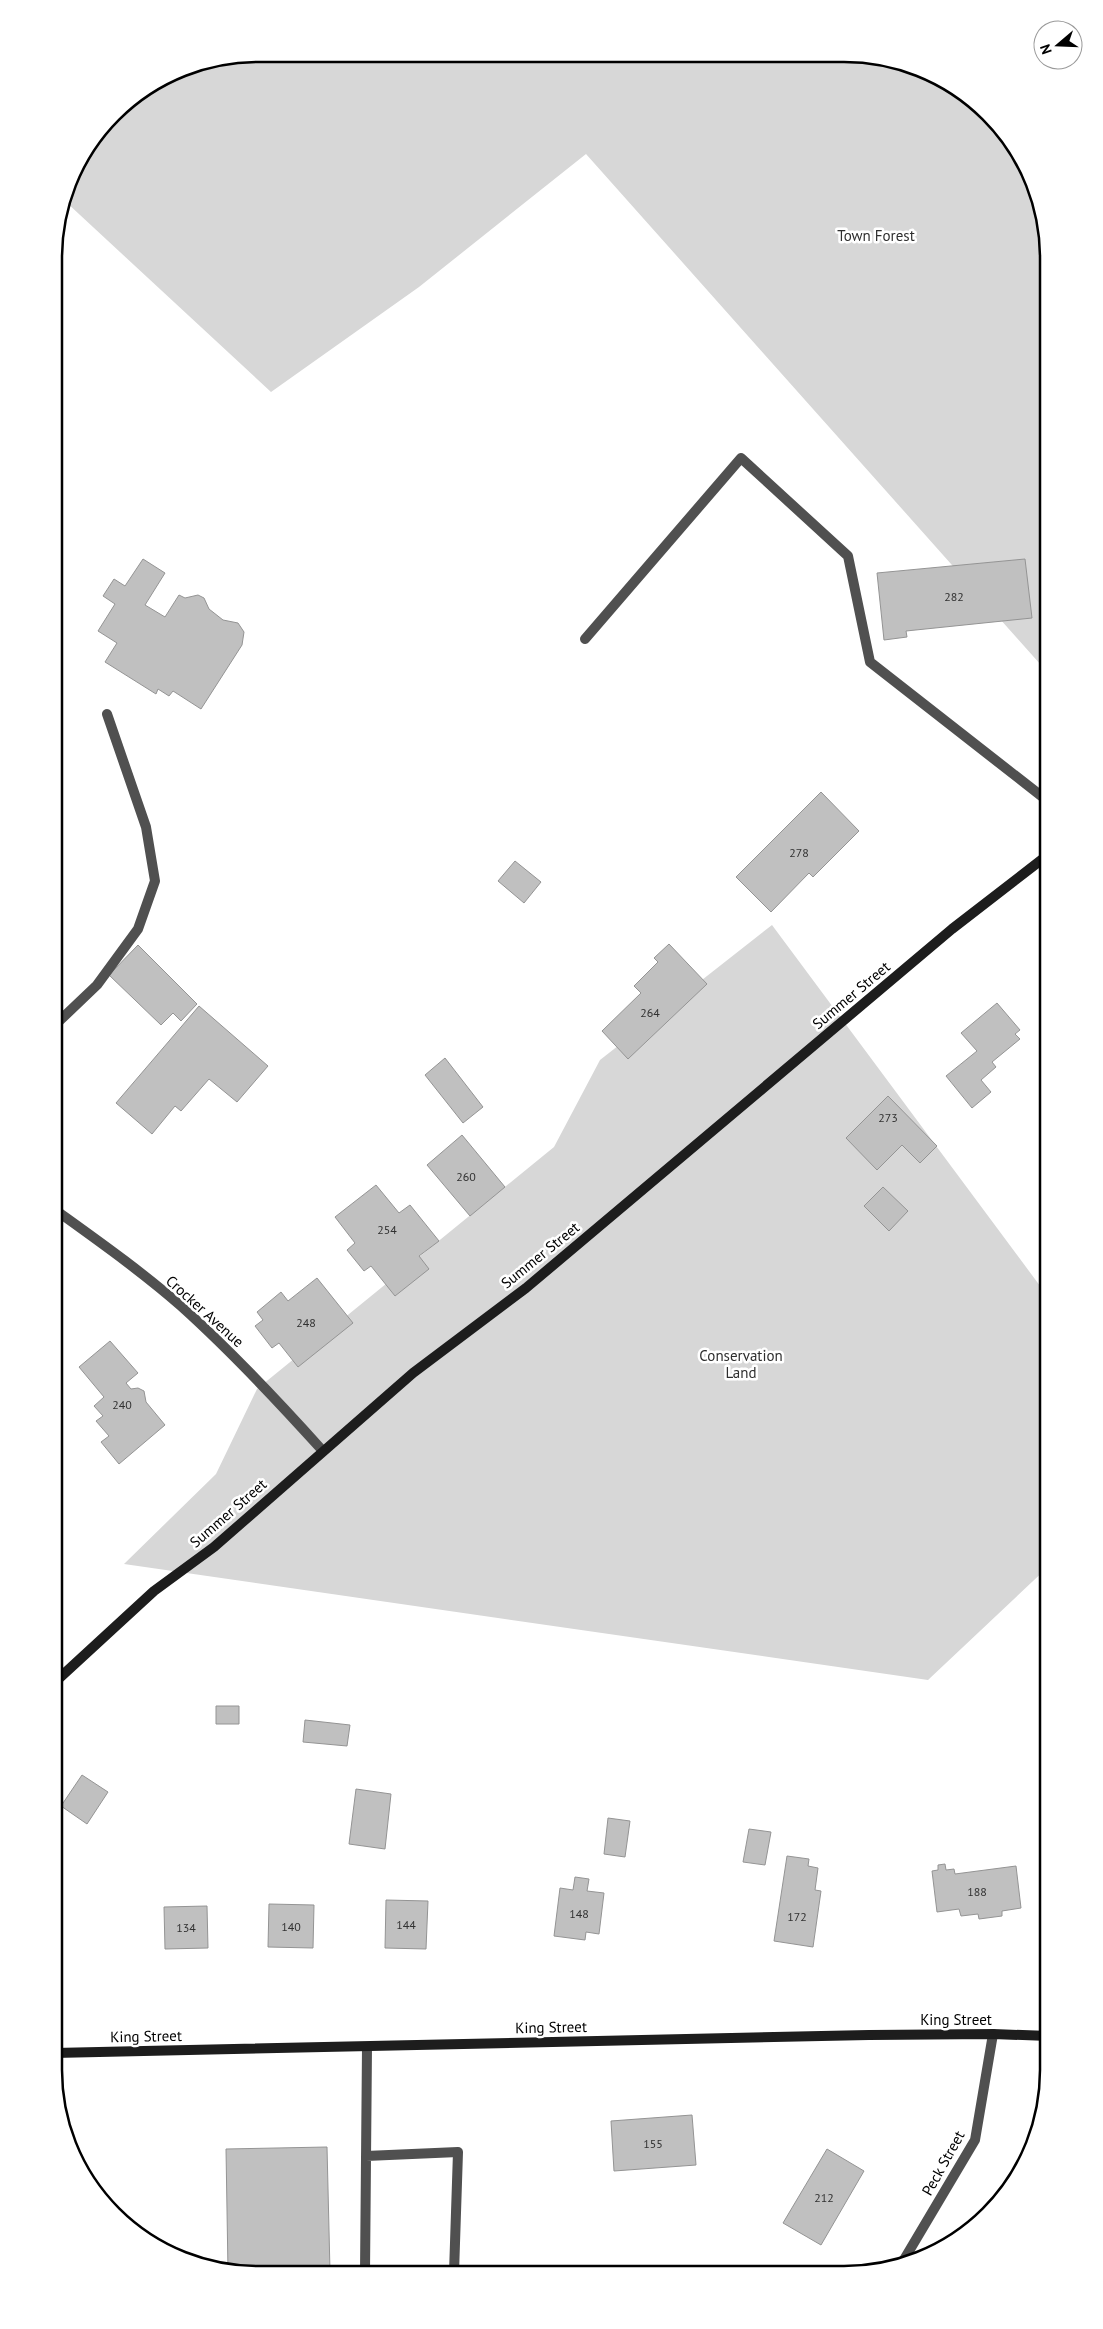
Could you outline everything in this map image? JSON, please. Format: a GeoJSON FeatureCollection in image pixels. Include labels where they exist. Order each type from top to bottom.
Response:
{"type":"FeatureCollection","features":[{"type":"Feature","properties":{"kind":"main road","name":"Summer Street"},"geometry":{"type":"LineString","coordinates":[[62,1676],[154,1591],[214,1547],[322,1450],[413,1373],[526,1288],[952,929],[1040,861]]}},
{"type":"Feature","properties":{"kind":"main road","name":"King Street"},"geometry":{"type":"LineString","coordinates":[[62,2053],[993,2034],[1040,2036]]}},
{"type":"Feature","properties":{"kind":"street"},"geometry":{"type":"LineString","coordinates":[[585,639],[741,458],[848,556],[870,662],[1040,795]]}},
{"type":"Feature","properties":{"kind":"street"},"geometry":{"type":"LineString","coordinates":[[62,1018],[97,985],[138,929],[155,881],[146,827],[107,714]]}},
{"type":"Feature","properties":{"kind":"street","name":"Crocker Avenue"},"geometry":{"type":"LineString","coordinates":[[62,1215],[120,1257],[180,1306],[272,1394],[322,1450]]}},
{"type":"Feature","properties":{"kind":"street","name":"Peck Street"},"geometry":{"type":"LineString","coordinates":[[906,2257],[975,2140],[993,2034]]}},
{"type":"Feature","properties":{"kind":"street"},"geometry":{"type":"LineString","coordinates":[[365,2266],[367,2047]]}},
{"type":"Feature","properties":{"kind":"street"},"geometry":{"type":"LineString","coordinates":[[366,2156],[458,2152],[454,2266]]}},
{"type":"Feature","properties":{"kind":"green space","name":"Town Forest"},"geometry":{"type":"Polygon","coordinates":[[[258,62],[845,62],[883,66],[920,77],[954,95],[992,129],[1008,149],[1026,183],[1037,220],[1040,245],[1040,664],[586,154],[419,287],[271,392],[70,205],[77,183],[89,160],[111,129],[149,95],[183,77],[220,66],[258,62]]]}},
{"type":"Feature","properties":{"kind":"green space","name":"Conservation Land"},"geometry":{"type":"Polygon","coordinates":[[[772,925],[1040,1286],[1040,1574],[928,1680],[124,1564],[216,1474],[257,1389],[554,1147],[600,1060],[772,925]]]}},
{"type":"Feature","properties":{"kind":"building"},"geometry":{"type":"Polygon","coordinates":[[[143,559],[165,573],[145,605],[165,617],[179,595],[185,598],[198,595],[204,598],[209,609],[223,620],[238,623],[244,632],[242,645],[201,709],[173,691],[169,696],[158,689],[156,694],[105,662],[117,643],[98,631],[115,604],[103,596],[114,579],[125,586],[143,559]]]}},
{"type":"Feature","properties":{"kind":"building"},"geometry":{"type":"Polygon","coordinates":[[[1025,559],[1032,618],[906,631],[907,637],[884,640],[877,573],[1025,559]]]}},
{"type":"Feature","properties":{"kind":"building"},"geometry":{"type":"Polygon","coordinates":[[[821,792],[859,831],[813,877],[809,873],[771,912],[736,877],[821,792]]]}},
{"type":"Feature","properties":{"kind":"building"},"geometry":{"type":"Polygon","coordinates":[[[515,861],[541,882],[524,903],[498,881],[515,861]]]}},
{"type":"Feature","properties":{"kind":"building"},"geometry":{"type":"Polygon","coordinates":[[[669,944],[707,984],[628,1059],[602,1031],[641,993],[634,986],[658,962],[654,958],[669,944]]]}},
{"type":"Feature","properties":{"kind":"building"},"geometry":{"type":"Polygon","coordinates":[[[138,945],[197,1004],[181,1021],[173,1013],[161,1025],[109,975],[138,945]]]}},
{"type":"Feature","properties":{"kind":"building"},"geometry":{"type":"Polygon","coordinates":[[[997,1003],[1020,1030],[1015,1034],[1020,1039],[992,1062],[996,1067],[981,1080],[991,1092],[972,1108],[946,1076],[977,1051],[961,1033],[997,1003]]]}},
{"type":"Feature","properties":{"kind":"building"},"geometry":{"type":"Polygon","coordinates":[[[199,1006],[268,1066],[237,1102],[209,1079],[181,1111],[175,1106],[152,1134],[116,1103],[199,1006]]]}},
{"type":"Feature","properties":{"kind":"building"},"geometry":{"type":"Polygon","coordinates":[[[445,1058],[483,1107],[463,1123],[425,1075],[445,1058]]]}},
{"type":"Feature","properties":{"kind":"building"},"geometry":{"type":"Polygon","coordinates":[[[888,1096],[937,1146],[920,1163],[902,1145],[877,1170],[846,1138],[888,1096]]]}},
{"type":"Feature","properties":{"kind":"building"},"geometry":{"type":"Polygon","coordinates":[[[462,1135],[505,1187],[470,1216],[427,1165],[462,1135]]]}},
{"type":"Feature","properties":{"kind":"building"},"geometry":{"type":"Polygon","coordinates":[[[376,1185],[399,1213],[410,1205],[439,1241],[419,1256],[429,1269],[395,1296],[371,1266],[364,1271],[347,1250],[355,1243],[335,1217],[376,1185]]]}},
{"type":"Feature","properties":{"kind":"building"},"geometry":{"type":"Polygon","coordinates":[[[883,1187],[908,1211],[889,1231],[864,1206],[883,1187]]]}},
{"type":"Feature","properties":{"kind":"building"},"geometry":{"type":"Polygon","coordinates":[[[317,1278],[353,1323],[298,1367],[279,1343],[272,1348],[255,1326],[263,1320],[257,1312],[281,1292],[288,1301],[317,1278]]]}},
{"type":"Feature","properties":{"kind":"building"},"geometry":{"type":"Polygon","coordinates":[[[110,1341],[138,1373],[126,1383],[131,1389],[138,1388],[144,1391],[146,1402],[165,1425],[119,1464],[101,1442],[109,1436],[96,1421],[103,1416],[94,1406],[104,1397],[79,1367],[110,1341]]]}},
{"type":"Feature","properties":{"kind":"building"},"geometry":{"type":"Polygon","coordinates":[[[216,1706],[239,1706],[239,1724],[216,1724],[216,1706]]]}},
{"type":"Feature","properties":{"kind":"building"},"geometry":{"type":"Polygon","coordinates":[[[305,1720],[350,1725],[347,1746],[303,1742],[305,1720]]]}},
{"type":"Feature","properties":{"kind":"building"},"geometry":{"type":"Polygon","coordinates":[[[82,1775],[108,1792],[87,1824],[62,1807],[82,1775]]]}},
{"type":"Feature","properties":{"kind":"building"},"geometry":{"type":"Polygon","coordinates":[[[356,1789],[391,1794],[385,1849],[349,1844],[356,1789]]]}},
{"type":"Feature","properties":{"kind":"building"},"geometry":{"type":"Polygon","coordinates":[[[608,1818],[630,1821],[625,1857],[604,1854],[608,1818]]]}},
{"type":"Feature","properties":{"kind":"building"},"geometry":{"type":"Polygon","coordinates":[[[749,1829],[771,1832],[765,1865],[743,1862],[749,1829]]]}},
{"type":"Feature","properties":{"kind":"building"},"geometry":{"type":"Polygon","coordinates":[[[787,1856],[809,1859],[808,1866],[818,1868],[815,1890],[821,1891],[813,1947],[774,1941],[787,1856]]]}},
{"type":"Feature","properties":{"kind":"building"},"geometry":{"type":"Polygon","coordinates":[[[945,1864],[946,1870],[954,1869],[955,1874],[1016,1866],[1021,1908],[1002,1911],[1002,1916],[979,1919],[978,1914],[961,1916],[959,1909],[937,1912],[932,1871],[938,1870],[938,1865],[945,1864]]]}},
{"type":"Feature","properties":{"kind":"building"},"geometry":{"type":"Polygon","coordinates":[[[575,1877],[589,1879],[587,1891],[604,1893],[599,1934],[586,1932],[585,1940],[554,1936],[560,1888],[573,1890],[575,1877]]]}},
{"type":"Feature","properties":{"kind":"building"},"geometry":{"type":"Polygon","coordinates":[[[386,1900],[428,1901],[426,1949],[385,1948],[386,1900]]]}},
{"type":"Feature","properties":{"kind":"building"},"geometry":{"type":"Polygon","coordinates":[[[269,1904],[314,1905],[313,1948],[268,1947],[269,1904]]]}},
{"type":"Feature","properties":{"kind":"building"},"geometry":{"type":"Polygon","coordinates":[[[207,1906],[208,1948],[165,1949],[164,1907],[207,1906]]]}},
{"type":"Feature","properties":{"kind":"building"},"geometry":{"type":"Polygon","coordinates":[[[692,2115],[696,2165],[614,2171],[611,2121],[692,2115]]]}},
{"type":"Feature","properties":{"kind":"building"},"geometry":{"type":"Polygon","coordinates":[[[327,2147],[330,2266],[228,2264],[226,2149],[327,2147]]]}},
{"type":"Feature","properties":{"kind":"building"},"geometry":{"type":"Polygon","coordinates":[[[827,2149],[864,2171],[821,2245],[783,2223],[827,2149]]]}}]}
